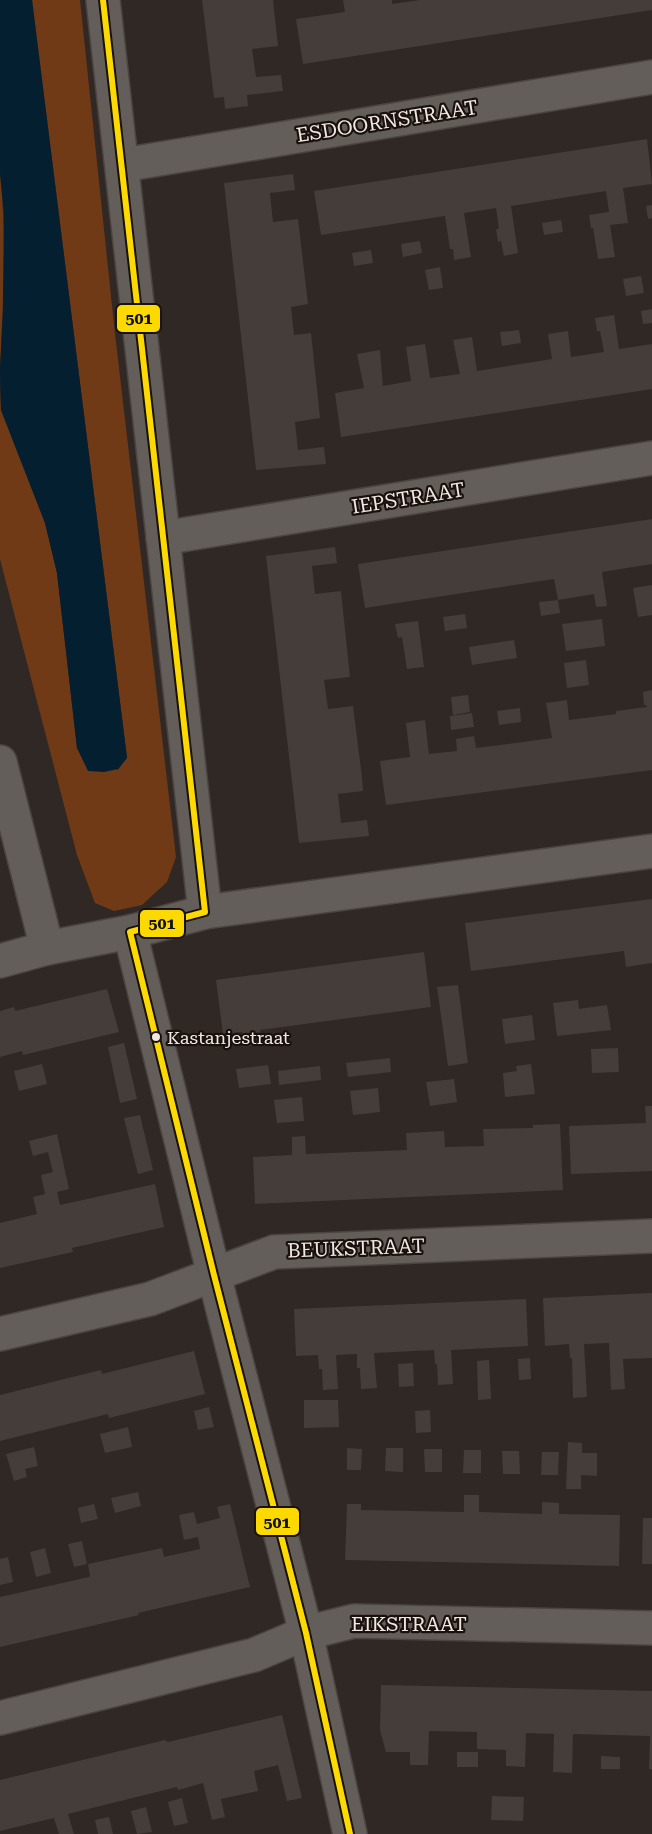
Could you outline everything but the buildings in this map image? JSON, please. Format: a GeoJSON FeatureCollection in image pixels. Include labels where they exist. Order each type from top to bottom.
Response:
{"type":"FeatureCollection","features":[{"type":"Feature","properties":{"kind":"street"},"geometry":{"type":"LineString","coordinates":[[103,0],[205,912]]}},
{"type":"Feature","properties":{"kind":"street","name":"ESDOORNSTRAAT"},"geometry":{"type":"LineString","coordinates":[[123,165],[652,77]]}},
{"type":"Feature","properties":{"kind":"street","name":"IEPSTRAAT"},"geometry":{"type":"LineString","coordinates":[[163,538],[652,458]]}},
{"type":"Feature","properties":{"kind":"street"},"geometry":{"type":"LineString","coordinates":[[0,762],[47,948]]}},
{"type":"Feature","properties":{"kind":"street"},"geometry":{"type":"LineString","coordinates":[[0,961],[47,948],[130,932],[205,912],[652,851]]}},
{"type":"Feature","properties":{"kind":"street"},"geometry":{"type":"LineString","coordinates":[[130,932],[214,1275],[306,1633],[350,1834]]}},
{"type":"Feature","properties":{"kind":"street","name":"BEUKSTRAAT"},"geometry":{"type":"LineString","coordinates":[[0,1334],[150,1299],[274,1252],[652,1236]]}},
{"type":"Feature","properties":{"kind":"street","name":"EIKSTRAAT"},"geometry":{"type":"LineString","coordinates":[[0,1718],[254,1655],[306,1633],[354,1621],[652,1628]]}},
{"type":"Feature","properties":{"kind":"shaded area"},"geometry":{"type":"Polygon","coordinates":[[[32,0],[80,0],[114,325],[176,857],[167,882],[142,905],[114,911],[95,903],[77,855],[0,559],[0,387],[1,410],[45,523],[57,573],[77,748],[118,770],[127,757],[32,0]]]}},
{"type":"Feature","properties":{"kind":"shaded area"},"geometry":{"type":"Polygon","coordinates":[[[0,173],[4,246],[0,369],[0,173]]]}},
{"type":"Feature","properties":{"kind":"water"},"geometry":{"type":"Polygon","coordinates":[[[0,0],[32,0],[127,758],[118,769],[104,772],[88,771],[77,748],[57,573],[45,523],[1,410],[4,214],[0,173],[0,0]]]}},
{"type":"Feature","properties":{"kind":"transit line","name":"501"},"geometry":{"type":"LineString","coordinates":[[103,0],[205,912],[130,932],[214,1275],[306,1633],[350,1834]]}},
{"type":"Feature","properties":{"kind":"place","name":"Kastanjestraat"},"geometry":{"type":"Point","coordinates":[156,1037]}}]}
